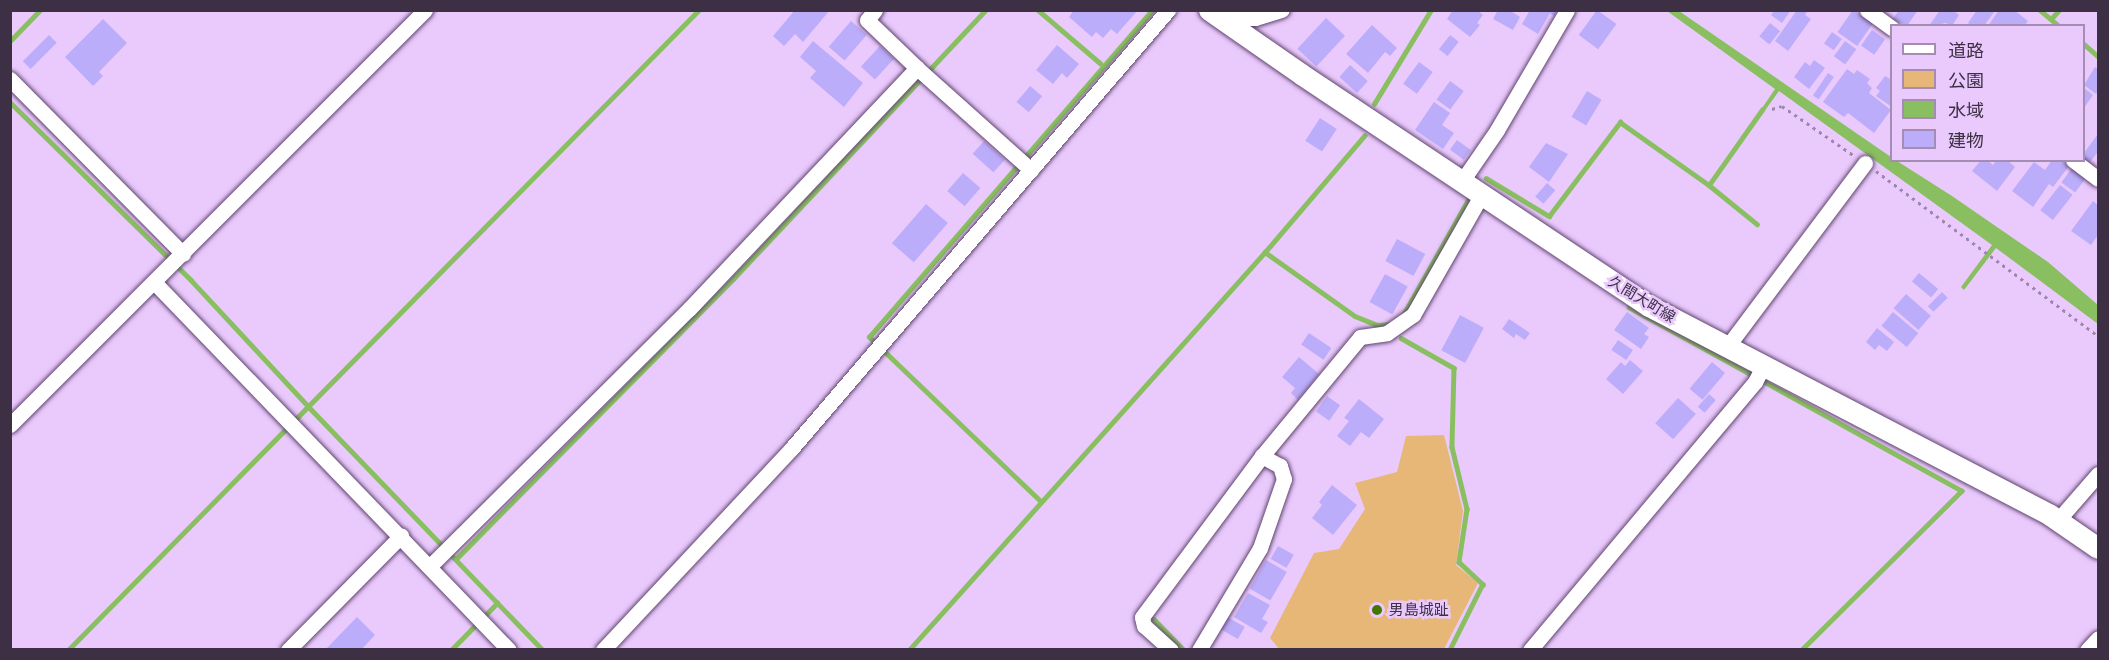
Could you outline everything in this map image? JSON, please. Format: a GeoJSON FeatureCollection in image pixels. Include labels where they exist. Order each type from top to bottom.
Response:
{"type":"FeatureCollection","features":[{"type":"Feature","properties":{"kind":"main road","name":"久間大町線"},"geometry":{"type":"LineString","coordinates":[[1215,14],[1649,306],[1727,347],[1759,373],[2058,520],[2098,548]]}},
{"type":"Feature","properties":{"kind":"street"},"geometry":{"type":"LineString","coordinates":[[10,425],[425,10]]}},
{"type":"Feature","properties":{"kind":"street"},"geometry":{"type":"LineString","coordinates":[[875,10],[867,20],[1024,164]]}},
{"type":"Feature","properties":{"kind":"street"},"geometry":{"type":"LineString","coordinates":[[603,650],[737,509],[880,346],[1024,164],[1168,10]]}},
{"type":"Feature","properties":{"kind":"street"},"geometry":{"type":"LineString","coordinates":[[1215,14],[1255,18],[1282,10]]}},
{"type":"Feature","properties":{"kind":"street"},"geometry":{"type":"LineString","coordinates":[[1462,181],[1497,130],[1566,10]]}},
{"type":"Feature","properties":{"kind":"street"},"geometry":{"type":"LineString","coordinates":[[1867,10],[1890,27]]}},
{"type":"Feature","properties":{"kind":"street"},"geometry":{"type":"LineString","coordinates":[[430,566],[923,72]]}},
{"type":"Feature","properties":{"kind":"street"},"geometry":{"type":"LineString","coordinates":[[10,80],[177,260]]}},
{"type":"Feature","properties":{"kind":"street"},"geometry":{"type":"LineString","coordinates":[[2077,162],[2096,171]]}},
{"type":"Feature","properties":{"kind":"street"},"geometry":{"type":"LineString","coordinates":[[1727,347],[1865,163]]}},
{"type":"Feature","properties":{"kind":"street"},"geometry":{"type":"LineString","coordinates":[[1171,650],[1144,626],[1142,616],[1262,456],[1360,337],[1387,333],[1413,315],[1482,194]]}},
{"type":"Feature","properties":{"kind":"street"},"geometry":{"type":"LineString","coordinates":[[154,282],[509,650]]}},
{"type":"Feature","properties":{"kind":"street"},"geometry":{"type":"LineString","coordinates":[[1530,650],[1759,373]]}},
{"type":"Feature","properties":{"kind":"street"},"geometry":{"type":"LineString","coordinates":[[1199,650],[1260,548],[1284,479],[1280,466],[1262,456]]}},
{"type":"Feature","properties":{"kind":"street"},"geometry":{"type":"LineString","coordinates":[[2058,520],[2098,474]]}},
{"type":"Feature","properties":{"kind":"street"},"geometry":{"type":"LineString","coordinates":[[288,650],[401,536]]}},
{"type":"Feature","properties":{"kind":"street"},"geometry":{"type":"LineString","coordinates":[[2087,650],[2098,638]]}},
{"type":"Feature","properties":{"kind":"path"},"geometry":{"type":"LineString","coordinates":[[1772,109],[1782,106],[1865,163],[2098,336]]}},
{"type":"Feature","properties":{"kind":"green space"},"geometry":{"type":"Polygon","coordinates":[[[1444,435],[1463,511],[1456,565],[1478,583],[1444,649],[1279,649],[1270,638],[1314,553],[1339,549],[1365,509],[1355,483],[1397,472],[1406,436],[1444,435]]]}},
{"type":"Feature","properties":{"kind":"water"},"geometry":{"type":"Polygon","coordinates":[[[1667,11],[1679,11],[1890,156],[1890,162],[1899,162],[2048,262],[2098,305],[2098,324],[1996,248],[1964,290],[1961,287],[1992,245],[1779,91],[1761,116],[1758,114],[1775,89],[1667,11]]]}},
{"type":"Feature","properties":{"kind":"building"},"geometry":{"type":"Polygon","coordinates":[[[795,10],[830,10],[803,42],[795,34],[784,46],[773,36],[795,10]]]}},
{"type":"Feature","properties":{"kind":"building"},"geometry":{"type":"Polygon","coordinates":[[[1074,10],[1097,12],[1138,10],[1117,34],[1111,29],[1103,38],[1096,32],[1092,37],[1069,17],[1074,10]]]}},
{"type":"Feature","properties":{"kind":"building"},"geometry":{"type":"Polygon","coordinates":[[[1453,10],[1477,10],[1483,15],[1477,23],[1480,25],[1470,37],[1447,19],[1453,10]]]}},
{"type":"Feature","properties":{"kind":"building"},"geometry":{"type":"Polygon","coordinates":[[[1498,10],[1509,10],[1520,17],[1513,30],[1493,19],[1498,10]]]}},
{"type":"Feature","properties":{"kind":"building"},"geometry":{"type":"Polygon","coordinates":[[[1530,10],[1557,10],[1554,16],[1550,13],[1538,34],[1522,24],[1530,10]]]}},
{"type":"Feature","properties":{"kind":"building"},"geometry":{"type":"Polygon","coordinates":[[[1597,10],[1616,24],[1598,49],[1579,35],[1597,10]]]}},
{"type":"Feature","properties":{"kind":"building"},"geometry":{"type":"Polygon","coordinates":[[[1775,10],[1791,10],[1782,23],[1771,15],[1775,10]]]}},
{"type":"Feature","properties":{"kind":"building"},"geometry":{"type":"Polygon","coordinates":[[[1797,10],[1808,10],[1805,15],[1811,19],[1788,51],[1775,41],[1797,10]]]}},
{"type":"Feature","properties":{"kind":"building"},"geometry":{"type":"Polygon","coordinates":[[[1853,10],[1873,24],[1857,46],[1838,32],[1853,10]]]}},
{"type":"Feature","properties":{"kind":"building"},"geometry":{"type":"Polygon","coordinates":[[[1899,10],[1918,10],[1908,24],[1893,19],[1899,10]]]}},
{"type":"Feature","properties":{"kind":"building"},"geometry":{"type":"Polygon","coordinates":[[[1940,10],[1953,10],[1959,15],[1953,24],[1930,24],[1940,10]]]}},
{"type":"Feature","properties":{"kind":"building"},"geometry":{"type":"Polygon","coordinates":[[[1977,10],[1994,12],[1985,24],[1968,23],[1977,10]]]}},
{"type":"Feature","properties":{"kind":"building"},"geometry":{"type":"Polygon","coordinates":[[[1999,10],[2014,10],[2028,21],[2026,24],[1989,24],[1999,10]]]}},
{"type":"Feature","properties":{"kind":"building"},"geometry":{"type":"Polygon","coordinates":[[[1326,18],[1345,36],[1316,66],[1297,49],[1326,18]]]}},
{"type":"Feature","properties":{"kind":"building"},"geometry":{"type":"Polygon","coordinates":[[[103,19],[127,43],[99,72],[103,76],[93,86],[65,57],[103,19]]]}},
{"type":"Feature","properties":{"kind":"building"},"geometry":{"type":"Polygon","coordinates":[[[851,21],[867,35],[845,60],[829,47],[851,21]]]}},
{"type":"Feature","properties":{"kind":"building"},"geometry":{"type":"Polygon","coordinates":[[[1770,23],[1780,31],[1769,44],[1759,36],[1770,23]]]}},
{"type":"Feature","properties":{"kind":"building"},"geometry":{"type":"Polygon","coordinates":[[[1372,25],[1397,48],[1390,56],[1385,52],[1368,73],[1346,54],[1372,25]]]}},
{"type":"Feature","properties":{"kind":"building"},"geometry":{"type":"Polygon","coordinates":[[[1872,30],[1885,39],[1874,55],[1861,46],[1872,30]]]}},
{"type":"Feature","properties":{"kind":"building"},"geometry":{"type":"Polygon","coordinates":[[[1832,32],[1842,39],[1834,50],[1824,43],[1832,32]]]}},
{"type":"Feature","properties":{"kind":"building"},"geometry":{"type":"Polygon","coordinates":[[[49,35],[57,43],[31,69],[23,61],[49,35]]]}},
{"type":"Feature","properties":{"kind":"building"},"geometry":{"type":"Polygon","coordinates":[[[1450,35],[1459,42],[1448,56],[1439,49],[1450,35]]]}},
{"type":"Feature","properties":{"kind":"building"},"geometry":{"type":"Polygon","coordinates":[[[813,41],[863,83],[844,107],[810,78],[816,71],[800,57],[813,41]]]}},
{"type":"Feature","properties":{"kind":"building"},"geometry":{"type":"Polygon","coordinates":[[[1845,41],[1856,49],[1845,65],[1834,56],[1845,41]]]}},
{"type":"Feature","properties":{"kind":"building"},"geometry":{"type":"Polygon","coordinates":[[[1057,45],[1079,64],[1067,78],[1062,73],[1053,84],[1036,70],[1057,45]]]}},
{"type":"Feature","properties":{"kind":"building"},"geometry":{"type":"Polygon","coordinates":[[[880,46],[894,59],[875,79],[861,66],[880,46]]]}},
{"type":"Feature","properties":{"kind":"building"},"geometry":{"type":"Polygon","coordinates":[[[1814,60],[1825,68],[1809,89],[1794,77],[1805,62],[1810,66],[1814,60]]]}},
{"type":"Feature","properties":{"kind":"building"},"geometry":{"type":"Polygon","coordinates":[[[1419,62],[1433,72],[1417,94],[1403,84],[1419,62]]]}},
{"type":"Feature","properties":{"kind":"building"},"geometry":{"type":"Polygon","coordinates":[[[1350,65],[1368,81],[1357,93],[1339,77],[1350,65]]]}},
{"type":"Feature","properties":{"kind":"building"},"geometry":{"type":"Polygon","coordinates":[[[2095,67],[2098,69],[2096,94],[2085,83],[2095,67]]]}},
{"type":"Feature","properties":{"kind":"building"},"geometry":{"type":"Polygon","coordinates":[[[1847,69],[1854,74],[1857,70],[1870,79],[1867,83],[1872,88],[1869,93],[1890,111],[1874,133],[1848,113],[1844,117],[1823,102],[1847,69]]]}},
{"type":"Feature","properties":{"kind":"building"},"geometry":{"type":"Polygon","coordinates":[[[1828,73],[1834,77],[1819,99],[1813,95],[1828,73]]]}},
{"type":"Feature","properties":{"kind":"building"},"geometry":{"type":"Polygon","coordinates":[[[1885,76],[1890,79],[1890,106],[1876,96],[1880,91],[1876,88],[1885,76]]]}},
{"type":"Feature","properties":{"kind":"building"},"geometry":{"type":"Polygon","coordinates":[[[1450,81],[1464,91],[1450,110],[1436,100],[1450,81]]]}},
{"type":"Feature","properties":{"kind":"building"},"geometry":{"type":"Polygon","coordinates":[[[1030,86],[1042,96],[1029,112],[1017,102],[1030,86]]]}},
{"type":"Feature","properties":{"kind":"building"},"geometry":{"type":"Polygon","coordinates":[[[2085,89],[2093,95],[2085,107],[2085,89]]]}},
{"type":"Feature","properties":{"kind":"building"},"geometry":{"type":"Polygon","coordinates":[[[1587,91],[1602,100],[1586,125],[1572,117],[1587,91]]]}},
{"type":"Feature","properties":{"kind":"building"},"geometry":{"type":"Polygon","coordinates":[[[1434,102],[1450,113],[1442,125],[1454,133],[1443,149],[1415,130],[1434,102]]]}},
{"type":"Feature","properties":{"kind":"building"},"geometry":{"type":"Polygon","coordinates":[[[1320,118],[1337,129],[1322,152],[1305,141],[1320,118]]]}},
{"type":"Feature","properties":{"kind":"building"},"geometry":{"type":"Polygon","coordinates":[[[2098,134],[2098,152],[2089,163],[2085,160],[2085,152],[2098,134]]]}},
{"type":"Feature","properties":{"kind":"building"},"geometry":{"type":"Polygon","coordinates":[[[1457,140],[1471,150],[1464,160],[1450,150],[1457,140]]]}},
{"type":"Feature","properties":{"kind":"building"},"geometry":{"type":"Polygon","coordinates":[[[984,141],[1005,160],[993,172],[973,154],[984,141]]]}},
{"type":"Feature","properties":{"kind":"building"},"geometry":{"type":"Polygon","coordinates":[[[1546,143],[1568,154],[1549,182],[1529,167],[1546,143]]]}},
{"type":"Feature","properties":{"kind":"building"},"geometry":{"type":"Polygon","coordinates":[[[1979,162],[1989,162],[1993,165],[1995,162],[2009,162],[2015,167],[1997,191],[1972,171],[1979,162]]]}},
{"type":"Feature","properties":{"kind":"building"},"geometry":{"type":"Polygon","coordinates":[[[2034,162],[2045,170],[2051,162],[2064,162],[2069,166],[2053,187],[2049,184],[2033,207],[2012,191],[2034,162]]]}},
{"type":"Feature","properties":{"kind":"building"},"geometry":{"type":"Polygon","coordinates":[[[2072,168],[2086,178],[2075,193],[2061,183],[2072,168]]]}},
{"type":"Feature","properties":{"kind":"building"},"geometry":{"type":"Polygon","coordinates":[[[963,173],[980,188],[965,206],[947,191],[963,173]]]}},
{"type":"Feature","properties":{"kind":"building"},"geometry":{"type":"Polygon","coordinates":[[[1547,183],[1555,190],[1543,204],[1535,197],[1547,183]]]}},
{"type":"Feature","properties":{"kind":"building"},"geometry":{"type":"Polygon","coordinates":[[[2060,185],[2073,195],[2053,220],[2040,210],[2060,185]]]}},
{"type":"Feature","properties":{"kind":"building"},"geometry":{"type":"Polygon","coordinates":[[[2093,201],[2098,205],[2098,235],[2091,245],[2071,231],[2093,201]]]}},
{"type":"Feature","properties":{"kind":"building"},"geometry":{"type":"Polygon","coordinates":[[[926,204],[948,223],[914,262],[892,243],[926,204]]]}},
{"type":"Feature","properties":{"kind":"building"},"geometry":{"type":"Polygon","coordinates":[[[1397,239],[1425,254],[1414,276],[1385,261],[1397,239]]]}},
{"type":"Feature","properties":{"kind":"building"},"geometry":{"type":"Polygon","coordinates":[[[1919,273],[1938,289],[1931,297],[1912,281],[1919,273]]]}},
{"type":"Feature","properties":{"kind":"building"},"geometry":{"type":"Polygon","coordinates":[[[1385,274],[1408,287],[1392,315],[1369,302],[1385,274]]]}},
{"type":"Feature","properties":{"kind":"building"},"geometry":{"type":"Polygon","coordinates":[[[1942,292],[1948,298],[1934,312],[1928,306],[1942,292]]]}},
{"type":"Feature","properties":{"kind":"building"},"geometry":{"type":"Polygon","coordinates":[[[1906,294],[1931,316],[1918,330],[1894,308],[1906,294]]]}},
{"type":"Feature","properties":{"kind":"building"},"geometry":{"type":"Polygon","coordinates":[[[1627,312],[1649,328],[1644,334],[1649,337],[1641,349],[1614,330],[1627,312]]]}},
{"type":"Feature","properties":{"kind":"building"},"geometry":{"type":"Polygon","coordinates":[[[1893,312],[1918,333],[1907,347],[1881,326],[1893,312]]]}},
{"type":"Feature","properties":{"kind":"building"},"geometry":{"type":"Polygon","coordinates":[[[1460,315],[1484,328],[1465,363],[1441,350],[1460,315]]]}},
{"type":"Feature","properties":{"kind":"building"},"geometry":{"type":"Polygon","coordinates":[[[1509,319],[1530,333],[1525,340],[1516,334],[1514,338],[1502,329],[1509,319]]]}},
{"type":"Feature","properties":{"kind":"building"},"geometry":{"type":"Polygon","coordinates":[[[1877,328],[1894,342],[1887,351],[1879,345],[1875,350],[1866,342],[1877,328]]]}},
{"type":"Feature","properties":{"kind":"building"},"geometry":{"type":"Polygon","coordinates":[[[1309,333],[1331,348],[1324,360],[1301,345],[1309,333]]]}},
{"type":"Feature","properties":{"kind":"building"},"geometry":{"type":"Polygon","coordinates":[[[1618,340],[1633,350],[1626,360],[1611,350],[1618,340]]]}},
{"type":"Feature","properties":{"kind":"building"},"geometry":{"type":"Polygon","coordinates":[[[1299,357],[1319,374],[1298,400],[1291,393],[1295,388],[1282,377],[1299,357]]]}},
{"type":"Feature","properties":{"kind":"building"},"geometry":{"type":"Polygon","coordinates":[[[1630,360],[1643,371],[1623,394],[1606,379],[1621,362],[1625,366],[1630,360]]]}},
{"type":"Feature","properties":{"kind":"building"},"geometry":{"type":"Polygon","coordinates":[[[1712,362],[1725,373],[1703,400],[1690,389],[1712,362]]]}},
{"type":"Feature","properties":{"kind":"building"},"geometry":{"type":"Polygon","coordinates":[[[1709,394],[1716,400],[1705,413],[1698,407],[1709,394]]]}},
{"type":"Feature","properties":{"kind":"building"},"geometry":{"type":"Polygon","coordinates":[[[1327,396],[1340,405],[1329,421],[1316,412],[1327,396]]]}},
{"type":"Feature","properties":{"kind":"building"},"geometry":{"type":"Polygon","coordinates":[[[1678,398],[1696,414],[1673,439],[1655,423],[1678,398]]]}},
{"type":"Feature","properties":{"kind":"building"},"geometry":{"type":"Polygon","coordinates":[[[1359,399],[1384,419],[1369,438],[1361,432],[1350,446],[1337,436],[1349,421],[1344,418],[1359,399]]]}},
{"type":"Feature","properties":{"kind":"building"},"geometry":{"type":"Polygon","coordinates":[[[1332,485],[1357,505],[1333,535],[1312,518],[1322,505],[1319,502],[1332,485]]]}},
{"type":"Feature","properties":{"kind":"building"},"geometry":{"type":"Polygon","coordinates":[[[1278,546],[1294,555],[1286,568],[1271,559],[1278,546]]]}},
{"type":"Feature","properties":{"kind":"building"},"geometry":{"type":"Polygon","coordinates":[[[1266,560],[1287,572],[1270,601],[1250,589],[1266,560]]]}},
{"type":"Feature","properties":{"kind":"building"},"geometry":{"type":"Polygon","coordinates":[[[1248,593],[1270,605],[1262,619],[1268,622],[1261,633],[1234,617],[1248,593]]]}},
{"type":"Feature","properties":{"kind":"building"},"geometry":{"type":"Polygon","coordinates":[[[1224,615],[1245,627],[1238,639],[1217,627],[1224,615]]]}},
{"type":"Feature","properties":{"kind":"building"},"geometry":{"type":"Polygon","coordinates":[[[357,617],[375,635],[361,650],[325,650],[357,617]]]}},
{"type":"Feature","properties":{"kind":"waterway"},"geometry":{"type":"LineString","coordinates":[[10,41],[40,10]]}},
{"type":"Feature","properties":{"kind":"waterway"},"geometry":{"type":"LineString","coordinates":[[68,650],[699,10]]}},
{"type":"Feature","properties":{"kind":"waterway"},"geometry":{"type":"LineString","coordinates":[[456,559],[733,279],[986,10]]}},
{"type":"Feature","properties":{"kind":"waterway"},"geometry":{"type":"LineString","coordinates":[[1038,10],[1100,63]]}},
{"type":"Feature","properties":{"kind":"waterway"},"geometry":{"type":"LineString","coordinates":[[1041,502],[869,337],[1152,10]]}},
{"type":"Feature","properties":{"kind":"waterway"},"geometry":{"type":"LineString","coordinates":[[1374,104],[1431,10]]}},
{"type":"Feature","properties":{"kind":"waterway"},"geometry":{"type":"LineString","coordinates":[[2040,10],[2057,24]]}},
{"type":"Feature","properties":{"kind":"waterway"},"geometry":{"type":"LineString","coordinates":[[2051,19],[2059,10]]}},
{"type":"Feature","properties":{"kind":"waterway"},"geometry":{"type":"LineString","coordinates":[[2085,45],[2098,56]]}},
{"type":"Feature","properties":{"kind":"waterway"},"geometry":{"type":"LineString","coordinates":[[10,102],[191,280],[308,406],[543,650]]}},
{"type":"Feature","properties":{"kind":"waterway"},"geometry":{"type":"LineString","coordinates":[[1486,178],[1549,216],[1620,122],[1709,185],[1762,110]]}},
{"type":"Feature","properties":{"kind":"waterway"},"geometry":{"type":"LineString","coordinates":[[909,650],[1265,252],[1364,136]]}},
{"type":"Feature","properties":{"kind":"waterway"},"geometry":{"type":"LineString","coordinates":[[1709,185],[1757,224]]}},
{"type":"Feature","properties":{"kind":"waterway"},"geometry":{"type":"LineString","coordinates":[[1403,315],[1468,200]]}},
{"type":"Feature","properties":{"kind":"waterway"},"geometry":{"type":"LineString","coordinates":[[1265,252],[1355,316],[1377,325],[1392,324]]}},
{"type":"Feature","properties":{"kind":"waterway"},"geometry":{"type":"LineString","coordinates":[[1629,307],[1962,491],[1802,650]]}},
{"type":"Feature","properties":{"kind":"waterway"},"geometry":{"type":"LineString","coordinates":[[1401,338],[1454,368],[1452,447],[1467,509],[1459,562],[1483,584],[1450,650]]}},
{"type":"Feature","properties":{"kind":"waterway"},"geometry":{"type":"LineString","coordinates":[[451,650],[497,603]]}},
{"type":"Feature","properties":{"kind":"waterway"},"geometry":{"type":"LineString","coordinates":[[1154,619],[1184,650]]}},
{"type":"Feature","properties":{"kind":"place","name":"男島城趾"},"geometry":{"type":"Point","coordinates":[1377,610]}}]}
